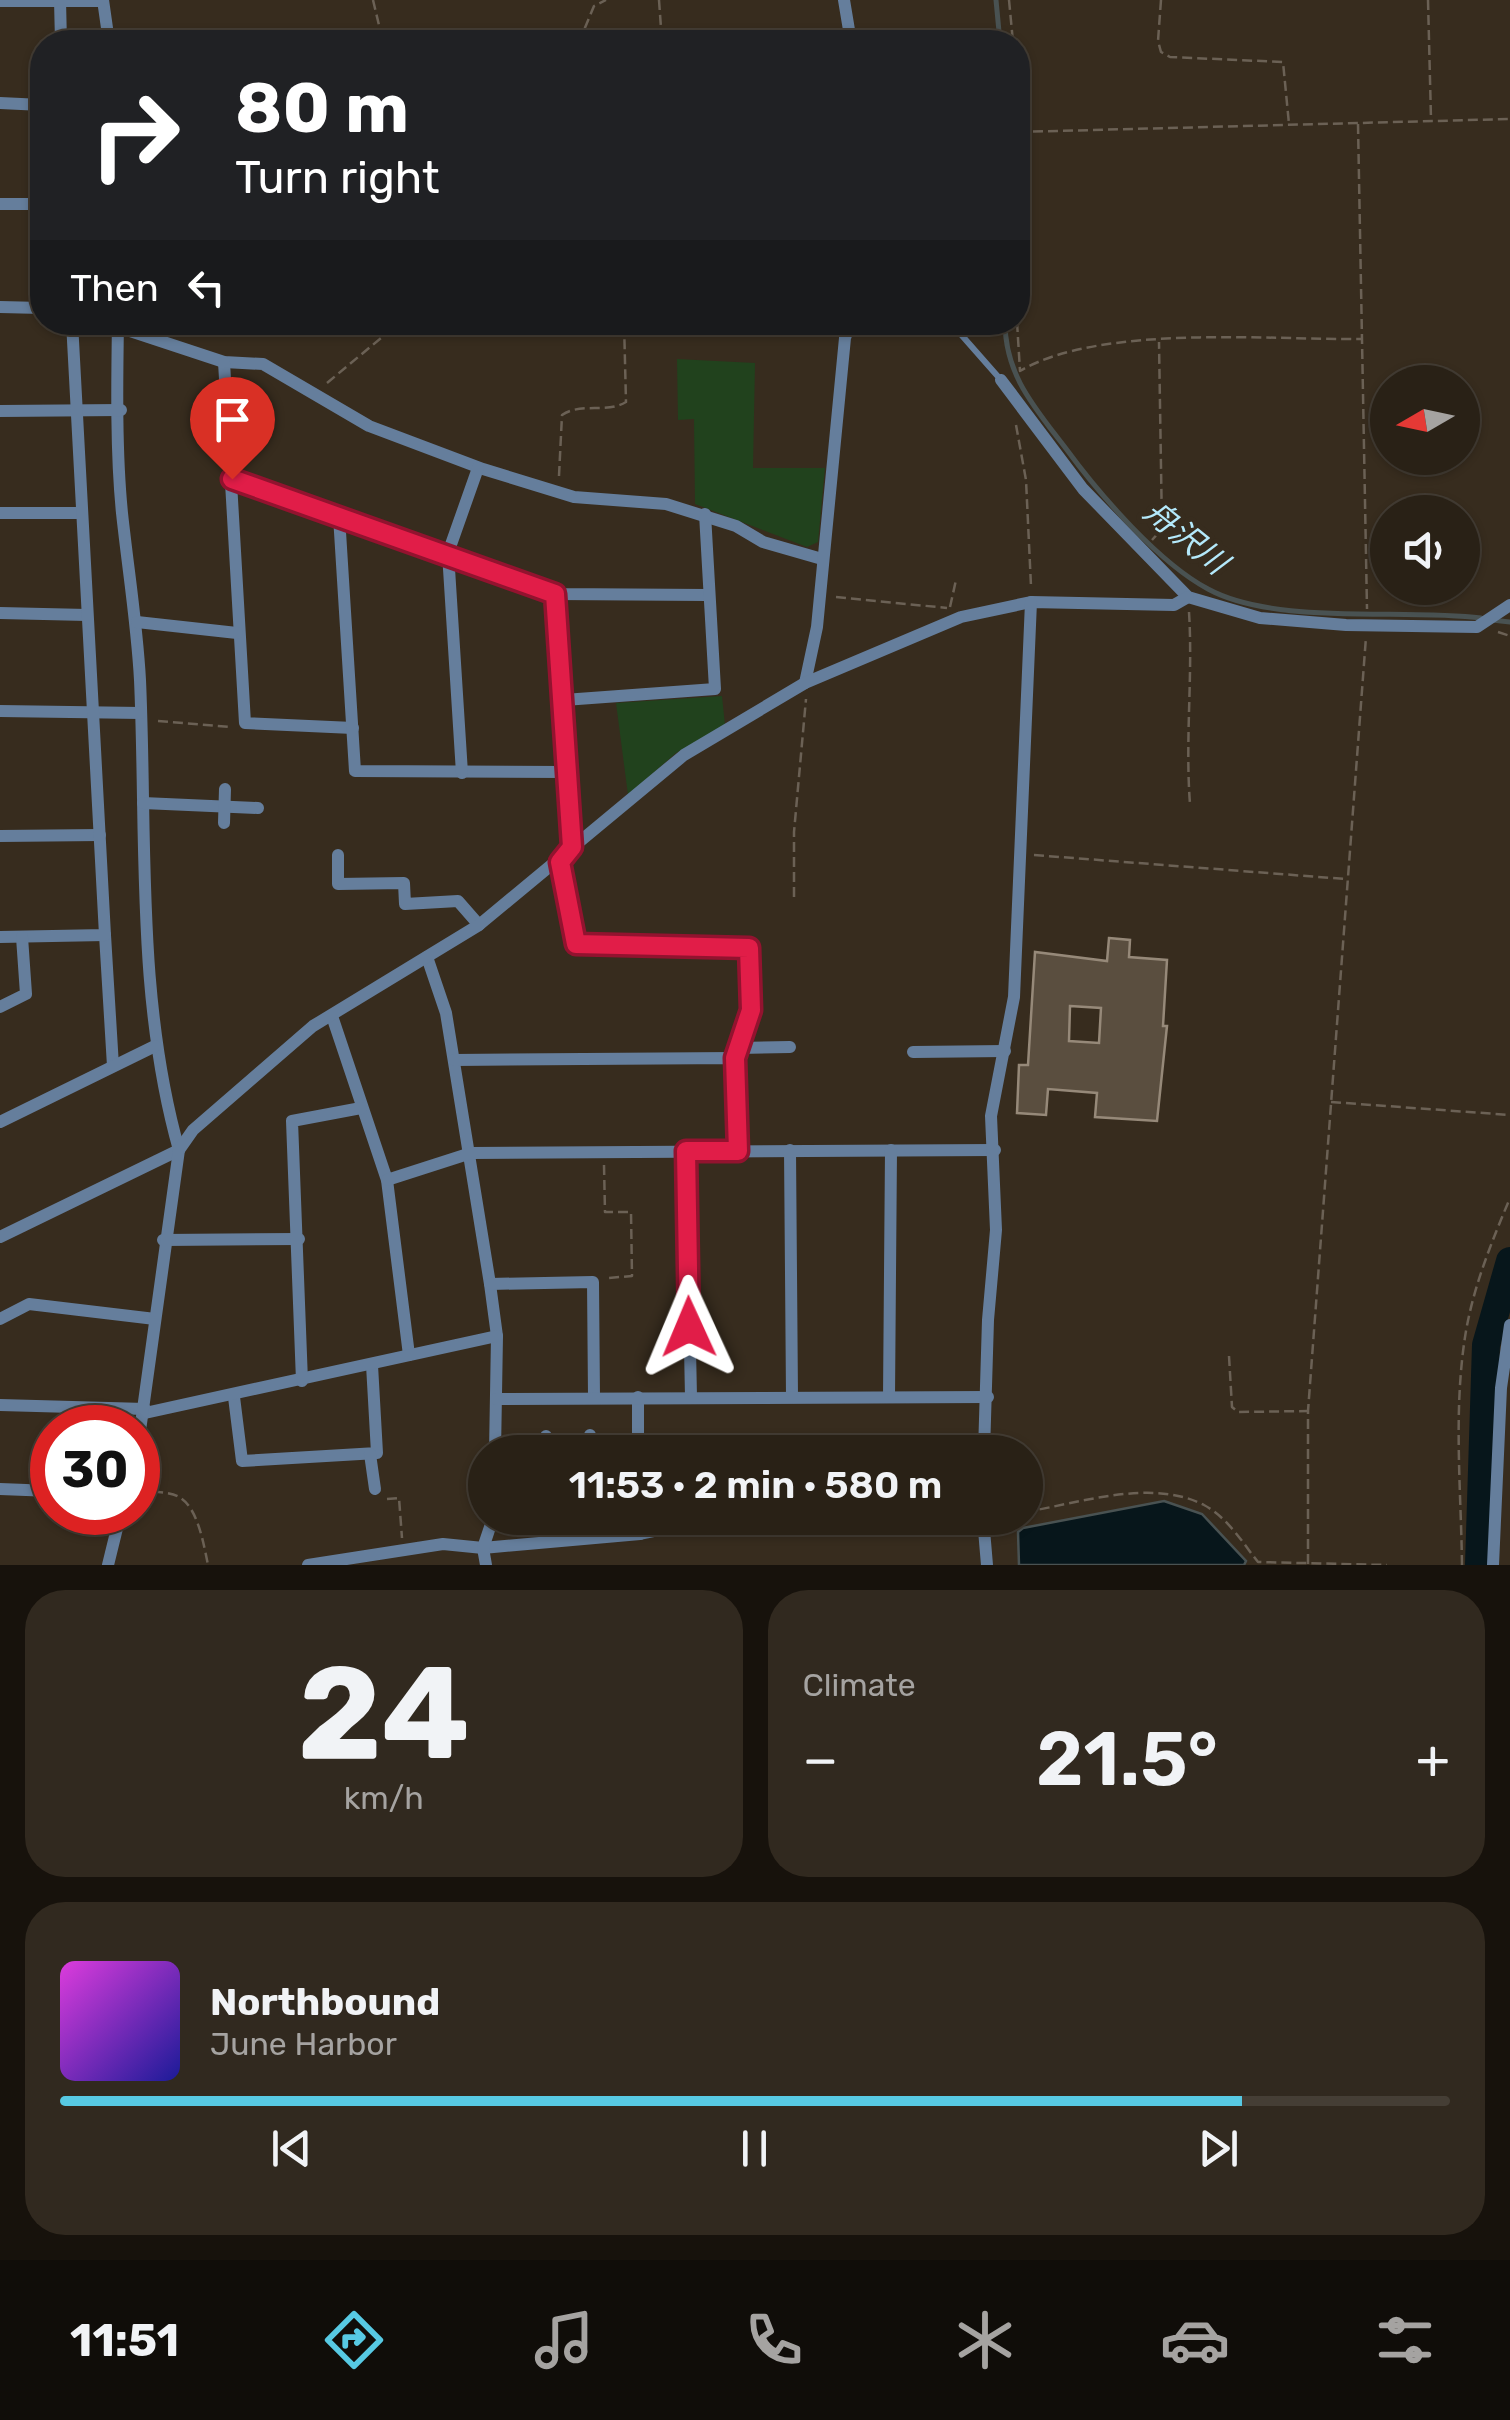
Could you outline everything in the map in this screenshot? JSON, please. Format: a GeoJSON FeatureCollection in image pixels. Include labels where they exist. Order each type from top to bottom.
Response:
{"type":"FeatureCollection","features":[{"type":"Feature","properties":{"kind":"street"},"geometry":{"type":"LineString","coordinates":[[60,0],[61,30]]}},
{"type":"Feature","properties":{"kind":"street"},"geometry":{"type":"LineString","coordinates":[[0,2],[103,0],[107,30]]}},
{"type":"Feature","properties":{"kind":"street"},"geometry":{"type":"LineString","coordinates":[[844,0],[849,30]]}},
{"type":"Feature","properties":{"kind":"street"},"geometry":{"type":"LineString","coordinates":[[0,103],[30,104]]}},
{"type":"Feature","properties":{"kind":"street"},"geometry":{"type":"LineString","coordinates":[[0,204],[30,204]]}},
{"type":"Feature","properties":{"kind":"street"},"geometry":{"type":"LineString","coordinates":[[0,307],[30,308]]}},
{"type":"Feature","properties":{"kind":"street"},"geometry":{"type":"LineString","coordinates":[[72,335],[113,1066]]}},
{"type":"Feature","properties":{"kind":"street"},"geometry":{"type":"LineString","coordinates":[[118,335],[122,510],[137,622],[145,916],[155,1046],[179,1150],[163,1240],[146,1405]]}},
{"type":"Feature","properties":{"kind":"street"},"geometry":{"type":"LineString","coordinates":[[147,335],[224,362],[263,364],[369,426],[478,468],[574,497],[666,504],[705,514],[763,542],[822,559]]}},
{"type":"Feature","properties":{"kind":"street"},"geometry":{"type":"LineString","coordinates":[[805,683],[819,596],[846,335]]}},
{"type":"Feature","properties":{"kind":"street"},"geometry":{"type":"LineString","coordinates":[[224,362],[245,723],[353,728]]}},
{"type":"Feature","properties":{"kind":"street"},"geometry":{"type":"LineString","coordinates":[[1001,380],[1082,489],[1188,597],[1212,608],[1260,618],[1478,627],[1505,608]]}},
{"type":"Feature","properties":{"kind":"street"},"geometry":{"type":"LineString","coordinates":[[0,410],[121,410]]}},
{"type":"Feature","properties":{"kind":"street"},"geometry":{"type":"LineString","coordinates":[[462,773],[448,554],[478,468]]}},
{"type":"Feature","properties":{"kind":"street"},"geometry":{"type":"LineString","coordinates":[[232,479],[555,594],[707,596]]}},
{"type":"Feature","properties":{"kind":"street"},"geometry":{"type":"LineString","coordinates":[[0,513],[80,513]]}},
{"type":"Feature","properties":{"kind":"street"},"geometry":{"type":"LineString","coordinates":[[564,700],[715,688],[705,514]]}},
{"type":"Feature","properties":{"kind":"street"},"geometry":{"type":"LineString","coordinates":[[339,516],[356,771],[566,772]]}},
{"type":"Feature","properties":{"kind":"street"},"geometry":{"type":"LineString","coordinates":[[555,594],[572,847]]}},
{"type":"Feature","properties":{"kind":"street"},"geometry":{"type":"LineString","coordinates":[[0,1237],[179,1150],[194,1130],[241,1087],[332,1016],[479,925],[560,862],[572,847],[684,755],[805,683],[952,614],[1031,602],[1174,606],[1188,597]]}},
{"type":"Feature","properties":{"kind":"street"},"geometry":{"type":"LineString","coordinates":[[985,1435],[996,1150],[991,1116],[1014,996],[1031,602]]}},
{"type":"Feature","properties":{"kind":"street"},"geometry":{"type":"LineString","coordinates":[[0,614],[87,614]]}},
{"type":"Feature","properties":{"kind":"street"},"geometry":{"type":"LineString","coordinates":[[137,622],[238,633]]}},
{"type":"Feature","properties":{"kind":"street"},"geometry":{"type":"LineString","coordinates":[[0,711],[95,711],[141,716]]}},
{"type":"Feature","properties":{"kind":"street"},"geometry":{"type":"LineString","coordinates":[[224,823],[226,789]]}},
{"type":"Feature","properties":{"kind":"street"},"geometry":{"type":"LineString","coordinates":[[143,803],[258,808]]}},
{"type":"Feature","properties":{"kind":"street"},"geometry":{"type":"LineString","coordinates":[[0,836],[100,835]]}},
{"type":"Feature","properties":{"kind":"street"},"geometry":{"type":"LineString","coordinates":[[338,855],[338,884],[404,883],[405,904],[458,901],[479,925]]}},
{"type":"Feature","properties":{"kind":"street"},"geometry":{"type":"LineString","coordinates":[[560,862],[576,944],[749,948],[751,1010],[737,1053],[738,1151]]}},
{"type":"Feature","properties":{"kind":"street"},"geometry":{"type":"LineString","coordinates":[[0,937],[105,935]]}},
{"type":"Feature","properties":{"kind":"street"},"geometry":{"type":"LineString","coordinates":[[0,1006],[26,994],[22,937]]}},
{"type":"Feature","properties":{"kind":"street"},"geometry":{"type":"LineString","coordinates":[[427,956],[446,1013],[490,1284],[497,1336],[495,1435]]}},
{"type":"Feature","properties":{"kind":"street"},"geometry":{"type":"LineString","coordinates":[[332,1016],[387,1180],[408,1355]]}},
{"type":"Feature","properties":{"kind":"street"},"geometry":{"type":"LineString","coordinates":[[0,1122],[155,1046]]}},
{"type":"Feature","properties":{"kind":"street"},"geometry":{"type":"LineString","coordinates":[[454,1060],[737,1053],[790,1047]]}},
{"type":"Feature","properties":{"kind":"street"},"geometry":{"type":"LineString","coordinates":[[912,1052],[1005,1051]]}},
{"type":"Feature","properties":{"kind":"street"},"geometry":{"type":"LineString","coordinates":[[302,1381],[292,1120],[361,1108]]}},
{"type":"Feature","properties":{"kind":"street"},"geometry":{"type":"LineString","coordinates":[[790,1150],[792,1396]]}},
{"type":"Feature","properties":{"kind":"street"},"geometry":{"type":"LineString","coordinates":[[889,1396],[891,1150]]}},
{"type":"Feature","properties":{"kind":"street"},"geometry":{"type":"LineString","coordinates":[[387,1180],[471,1153],[996,1150]]}},
{"type":"Feature","properties":{"kind":"street"},"geometry":{"type":"LineString","coordinates":[[686,1151],[690,1397]]}},
{"type":"Feature","properties":{"kind":"street"},"geometry":{"type":"LineString","coordinates":[[163,1240],[299,1238]]}},
{"type":"Feature","properties":{"kind":"street"},"geometry":{"type":"LineString","coordinates":[[490,1284],[594,1282],[594,1397]]}},
{"type":"Feature","properties":{"kind":"street"},"geometry":{"type":"LineString","coordinates":[[0,1319],[30,1304],[155,1319]]}},
{"type":"Feature","properties":{"kind":"street"},"geometry":{"type":"LineString","coordinates":[[1493,1565],[1501,1388],[1510,1325]]}},
{"type":"Feature","properties":{"kind":"street"},"geometry":{"type":"LineString","coordinates":[[160,1408],[234,1396],[497,1336]]}},
{"type":"Feature","properties":{"kind":"street"},"geometry":{"type":"LineString","coordinates":[[234,1396],[242,1461],[377,1454],[372,1365]]}},
{"type":"Feature","properties":{"kind":"street"},"geometry":{"type":"LineString","coordinates":[[638,1397],[638,1435]]}},
{"type":"Feature","properties":{"kind":"street"},"geometry":{"type":"LineString","coordinates":[[496,1400],[988,1397]]}},
{"type":"Feature","properties":{"kind":"street"},"geometry":{"type":"LineString","coordinates":[[0,1405],[30,1406]]}},
{"type":"Feature","properties":{"kind":"street"},"geometry":{"type":"LineString","coordinates":[[370,1454],[379,1487]]}},
{"type":"Feature","properties":{"kind":"street"},"geometry":{"type":"LineString","coordinates":[[0,1489],[30,1490]]}},
{"type":"Feature","properties":{"kind":"street"},"geometry":{"type":"LineString","coordinates":[[108,1565],[115,1535]]}},
{"type":"Feature","properties":{"kind":"street"},"geometry":{"type":"LineString","coordinates":[[486,1565],[483,1548],[487,1535]]}},
{"type":"Feature","properties":{"kind":"street"},"geometry":{"type":"LineString","coordinates":[[308,1565],[464,1543],[483,1548],[629,1535]]}},
{"type":"Feature","properties":{"kind":"street"},"geometry":{"type":"LineString","coordinates":[[984,1535],[987,1565]]}},
{"type":"Feature","properties":{"kind":"lane"},"geometry":{"type":"LineString","coordinates":[[961,335],[1001,380]]}},
{"type":"Feature","properties":{"kind":"path"},"geometry":{"type":"LineString","coordinates":[[373,0],[379,30]]}},
{"type":"Feature","properties":{"kind":"path"},"geometry":{"type":"LineString","coordinates":[[584,30],[594,6],[606,0]]}},
{"type":"Feature","properties":{"kind":"path"},"geometry":{"type":"LineString","coordinates":[[659,0],[661,30]]}},
{"type":"Feature","properties":{"kind":"path"},"geometry":{"type":"LineString","coordinates":[[1010,0],[1012,30]]}},
{"type":"Feature","properties":{"kind":"path"},"geometry":{"type":"LineString","coordinates":[[1161,0],[1158,41],[1162,52],[1170,57],[1284,62],[1289,126]]}},
{"type":"Feature","properties":{"kind":"path"},"geometry":{"type":"LineString","coordinates":[[1428,0],[1431,121]]}},
{"type":"Feature","properties":{"kind":"path"},"geometry":{"type":"LineString","coordinates":[[1030,132],[1510,119]]}},
{"type":"Feature","properties":{"kind":"path"},"geometry":{"type":"LineString","coordinates":[[1358,124],[1367,602]]}},
{"type":"Feature","properties":{"kind":"path"},"geometry":{"type":"LineString","coordinates":[[315,392],[383,335]]}},
{"type":"Feature","properties":{"kind":"path"},"geometry":{"type":"LineString","coordinates":[[554,491],[560,473],[562,416],[570,410],[616,408],[626,402],[624,335]]}},
{"type":"Feature","properties":{"kind":"path"},"geometry":{"type":"LineString","coordinates":[[1018,335],[1020,372],[1076,350],[1159,341],[1363,339]]}},
{"type":"Feature","properties":{"kind":"path"},"geometry":{"type":"LineString","coordinates":[[1156,536],[1162,529],[1164,441],[1159,341]]}},
{"type":"Feature","properties":{"kind":"path"},"geometry":{"type":"LineString","coordinates":[[1016,426],[1026,480],[1031,602]]}},
{"type":"Feature","properties":{"kind":"path"},"geometry":{"type":"LineString","coordinates":[[819,596],[879,598],[952,614],[956,580]]}},
{"type":"Feature","properties":{"kind":"path"},"geometry":{"type":"LineString","coordinates":[[1188,597],[1191,670],[1185,736],[1190,804]]}},
{"type":"Feature","properties":{"kind":"path"},"geometry":{"type":"LineString","coordinates":[[1308,1564],[1308,1411],[1366,624]]}},
{"type":"Feature","properties":{"kind":"path"},"geometry":{"type":"LineString","coordinates":[[794,897],[805,683]]}},
{"type":"Feature","properties":{"kind":"path"},"geometry":{"type":"LineString","coordinates":[[141,716],[240,728],[245,723]]}},
{"type":"Feature","properties":{"kind":"path"},"geometry":{"type":"LineString","coordinates":[[1018,854],[1346,879]]}},
{"type":"Feature","properties":{"kind":"path"},"geometry":{"type":"LineString","coordinates":[[1329,1102],[1510,1115]]}},
{"type":"Feature","properties":{"kind":"path"},"geometry":{"type":"LineString","coordinates":[[594,1282],[598,1278],[632,1276],[632,1212],[605,1212],[603,1152]]}},
{"type":"Feature","properties":{"kind":"path"},"geometry":{"type":"LineString","coordinates":[[1462,1565],[1460,1394],[1466,1331],[1486,1256],[1510,1198]]}},
{"type":"Feature","properties":{"kind":"path"},"geometry":{"type":"LineString","coordinates":[[1229,1356],[1232,1407],[1238,1412],[1308,1411]]}},
{"type":"Feature","properties":{"kind":"path"},"geometry":{"type":"LineString","coordinates":[[379,1487],[386,1499],[399,1498],[402,1549]]}},
{"type":"Feature","properties":{"kind":"path"},"geometry":{"type":"LineString","coordinates":[[160,1493],[178,1495],[184,1502],[196,1520],[208,1565]]}},
{"type":"Feature","properties":{"kind":"path"},"geometry":{"type":"LineString","coordinates":[[1043,1509],[1148,1493],[1175,1494],[1206,1506],[1227,1522],[1258,1564],[1387,1565]]}},
{"type":"Feature","properties":{"kind":"green space"},"geometry":{"type":"Polygon","coordinates":[[[677,359],[755,363],[753,468],[825,468],[818,542],[807,547],[695,504],[694,419],[678,420],[677,359]]]}},
{"type":"Feature","properties":{"kind":"green space"},"geometry":{"type":"Polygon","coordinates":[[[722,696],[725,725],[676,753],[628,795],[616,703],[722,696]]]}},
{"type":"Feature","properties":{"kind":"shaded area"},"geometry":{"type":"Polygon","coordinates":[[[1164,1501],[1202,1514],[1246,1561],[1244,1565],[1019,1565],[1018,1535],[1043,1535],[1043,1524],[1164,1501]]]}},
{"type":"Feature","properties":{"kind":"building"},"geometry":{"type":"Polygon","coordinates":[[[1109,938],[1130,940],[1129,957],[1167,960],[1163,1026],[1167,1026],[1157,1121],[1095,1117],[1097,1093],[1048,1089],[1046,1115],[1017,1113],[1019,1065],[1028,1065],[1035,952],[1107,961],[1109,938]],[[1070,1006],[1069,1041],[1099,1043],[1101,1008],[1070,1006]]]}},
{"type":"Feature","properties":{"kind":"waterway","name":"舟沢川"},"geometry":{"type":"LineString","coordinates":[[996,0],[999,30]]}},
{"type":"Feature","properties":{"kind":"waterway","name":"舟沢川"},"geometry":{"type":"LineString","coordinates":[[1006,335],[1010,359],[1024,391],[1081,468],[1151,545],[1208,589],[1268,608],[1304,612],[1481,618]]}},
{"type":"Feature","properties":{"kind":"waterway","name":"舟沢川"},"geometry":{"type":"LineString","coordinates":[[1492,620],[1510,622]]}},
{"type":"Feature","properties":{"kind":"waterway"},"geometry":{"type":"LineString","coordinates":[[1479,1565],[1486,1345],[1510,1261]]}},
{"type":"Feature","properties":{"kind":"route"},"geometry":{"type":"LineString","coordinates":[[232,479],[555,594],[572,847],[560,862],[576,944],[595,941],[749,948],[751,1010],[735,1058],[738,1151],[686,1151],[689,1327]]}}]}
